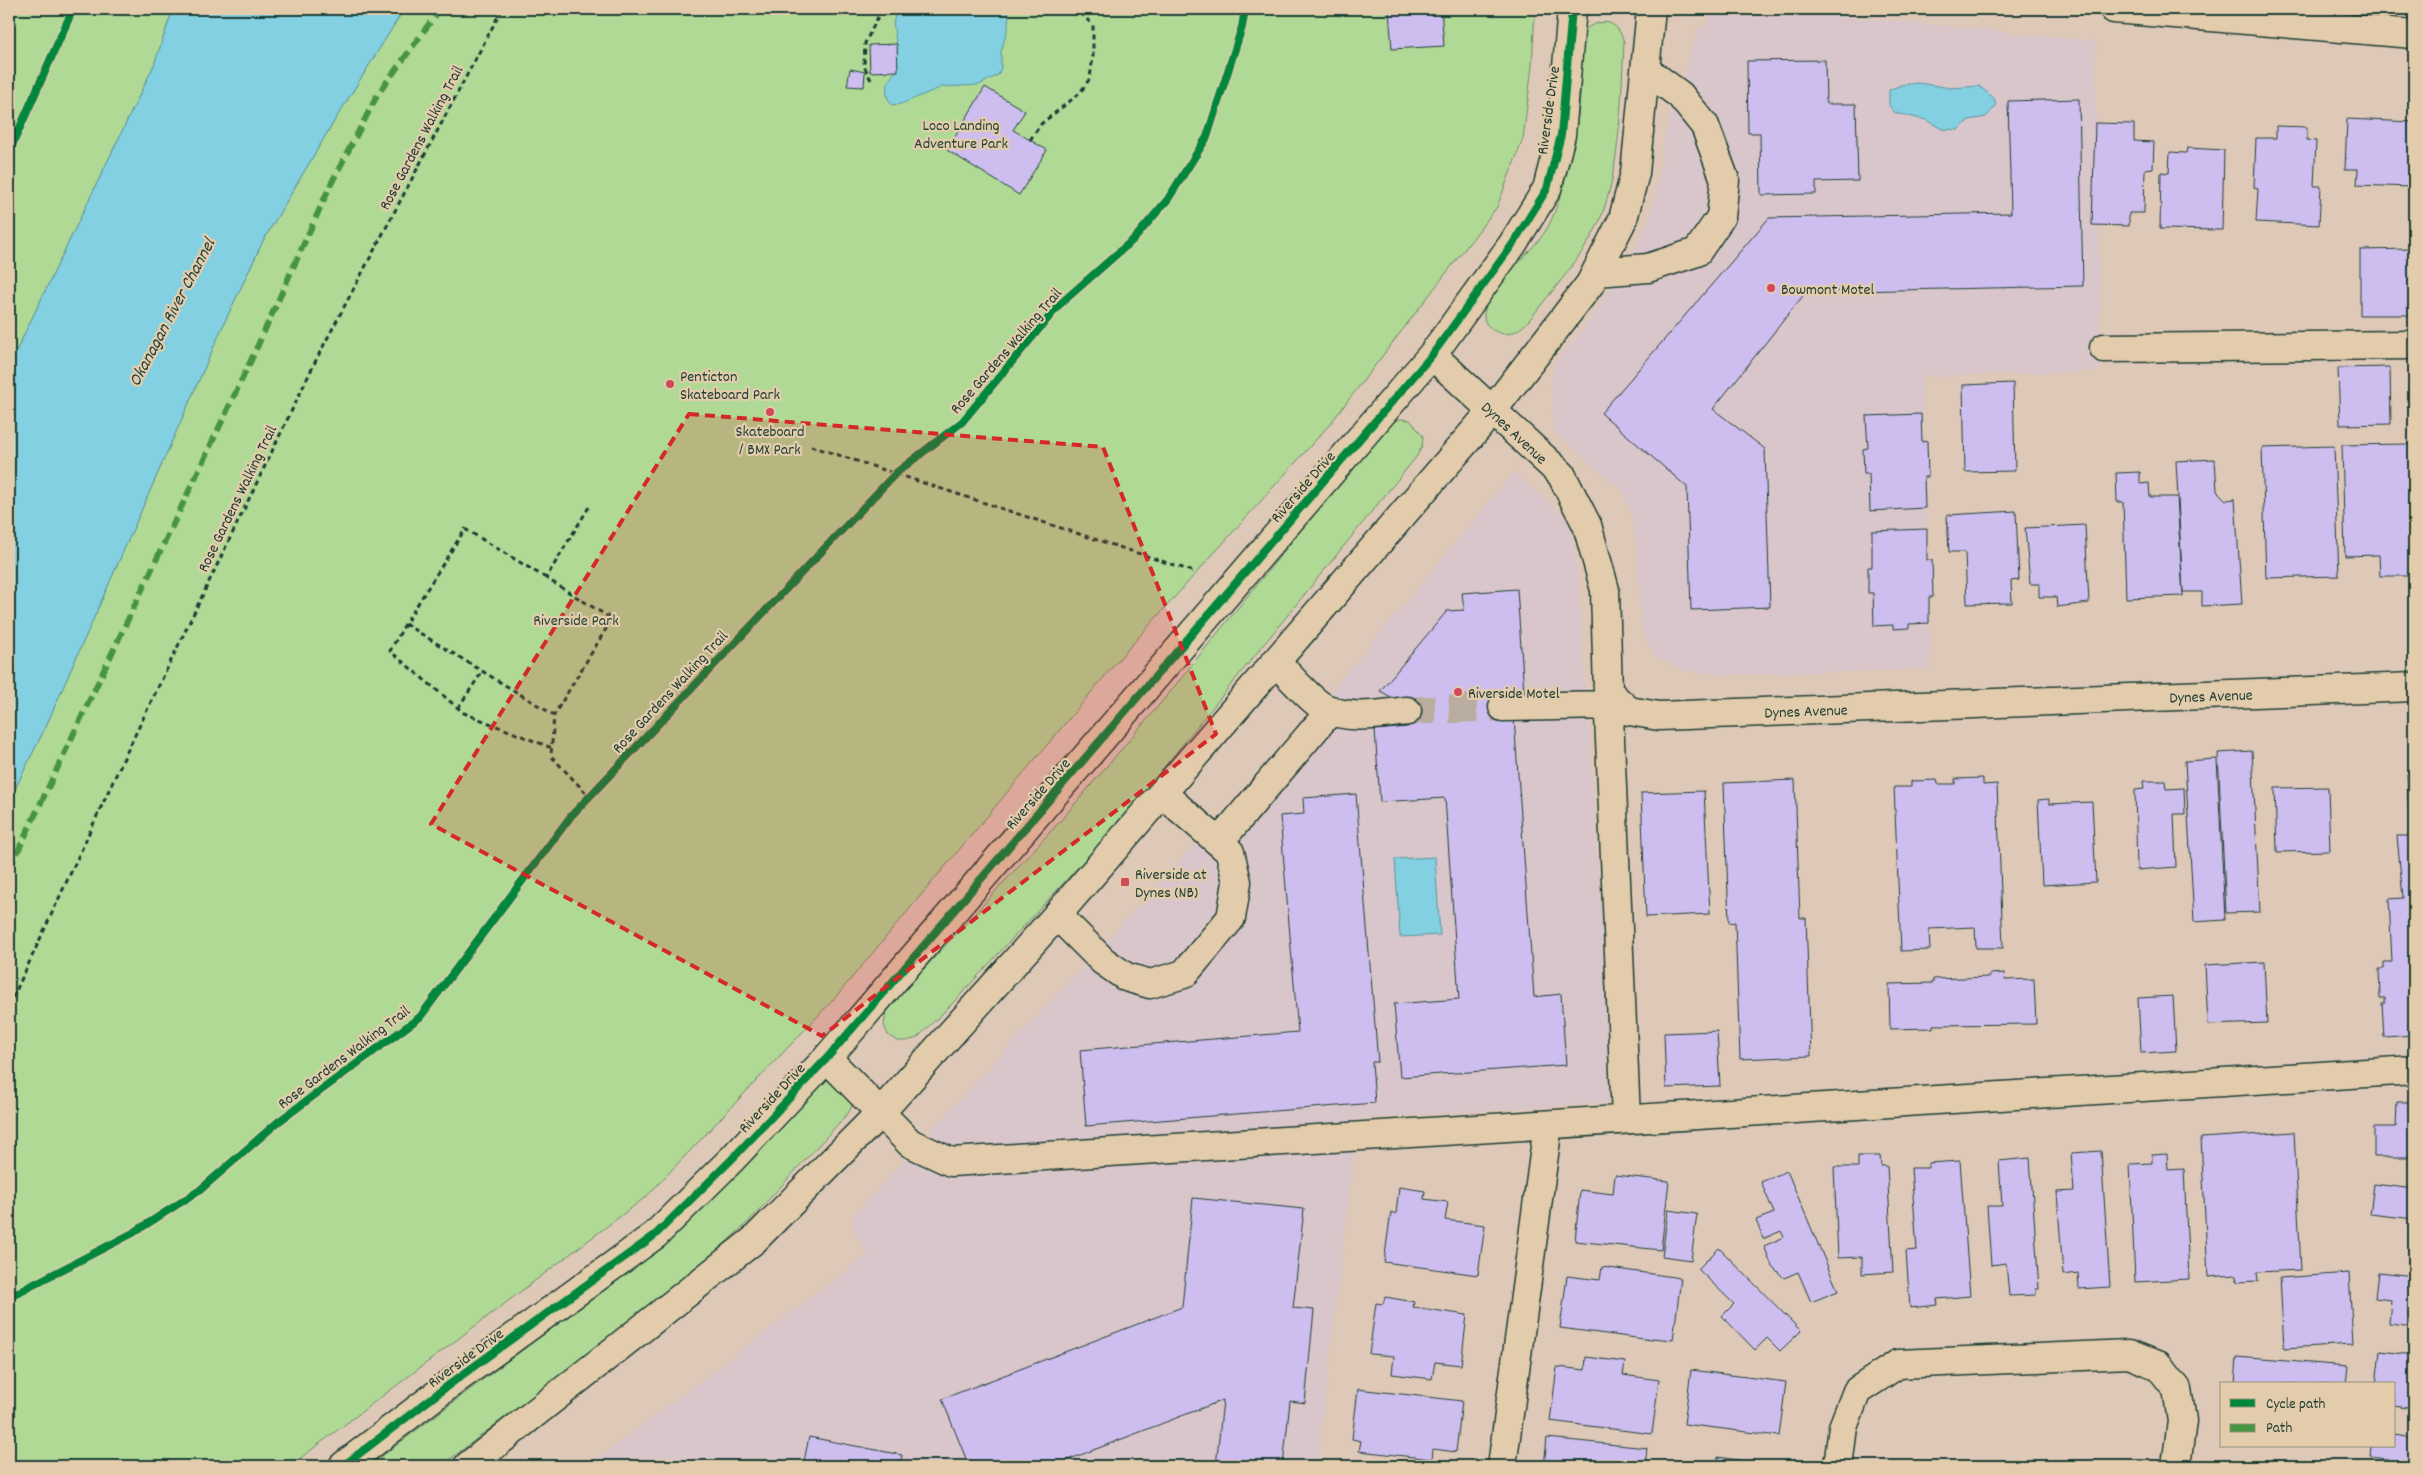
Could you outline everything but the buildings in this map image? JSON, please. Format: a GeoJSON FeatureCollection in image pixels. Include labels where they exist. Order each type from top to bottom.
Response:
{"type":"FeatureCollection","features":[{"type":"Feature","properties":{"kind":"street","name":"Riverside Drive"},"geometry":{"type":"LineString","coordinates":[[343,1466],[458,1378],[655,1235],[827,1058],[1432,355],[1512,245],[1547,189],[1561,135],[1572,9]]}},
{"type":"Feature","properties":{"kind":"street"},"geometry":{"type":"LineString","coordinates":[[468,1466],[754,1240],[880,1113],[1163,794],[1492,411],[1578,301],[1596,272],[1623,219],[1635,173],[1651,9]]}},
{"type":"Feature","properties":{"kind":"street"},"geometry":{"type":"LineString","coordinates":[[2114,9],[2414,34]]}},
{"type":"Feature","properties":{"kind":"street"},"geometry":{"type":"LineString","coordinates":[[1596,272],[1648,268],[1697,252],[1721,217],[1725,180],[1705,126],[1680,95],[1646,70]]}},
{"type":"Feature","properties":{"kind":"street"},"geometry":{"type":"LineString","coordinates":[[2104,348],[2414,345]]}},
{"type":"Feature","properties":{"kind":"street","name":"Dynes Avenue"},"geometry":{"type":"LineString","coordinates":[[1432,355],[1561,474],[1587,525],[1605,590],[1608,698],[1629,711],[1659,716],[2414,687]]}},
{"type":"Feature","properties":{"kind":"street"},"geometry":{"type":"LineString","coordinates":[[1276,662],[1323,707],[1331,710],[1341,713],[1366,715],[1407,711]]}},
{"type":"Feature","properties":{"kind":"street"},"geometry":{"type":"LineString","coordinates":[[1503,707],[1608,698],[1626,1119]]}},
{"type":"Feature","properties":{"kind":"street"},"geometry":{"type":"LineString","coordinates":[[1219,842],[1331,710]]}},
{"type":"Feature","properties":{"kind":"street"},"geometry":{"type":"LineString","coordinates":[[1057,915],[1103,961],[1126,977],[1150,984],[1184,974],[1231,918],[1237,882],[1230,852],[1163,794]]}},
{"type":"Feature","properties":{"kind":"street"},"geometry":{"type":"LineString","coordinates":[[827,1058],[910,1143],[951,1162],[2414,1070]]}},
{"type":"Feature","properties":{"kind":"street"},"geometry":{"type":"LineString","coordinates":[[1502,1466],[1548,1125]]}},
{"type":"Feature","properties":{"kind":"street"},"geometry":{"type":"LineString","coordinates":[[1838,1466],[1843,1427],[1857,1391],[1898,1364],[2129,1354],[2159,1366],[2177,1389],[2182,1421],[2176,1466]]}},
{"type":"Feature","properties":{"kind":"path"},"geometry":{"type":"LineString","coordinates":[[871,80],[864,66],[865,43],[882,9]]}},
{"type":"Feature","properties":{"kind":"path"},"geometry":{"type":"LineString","coordinates":[[1030,140],[1041,124],[1080,93],[1090,78],[1093,56],[1093,25],[1076,9]]}},
{"type":"Feature","properties":{"kind":"path"},"geometry":{"type":"LineString","coordinates":[[811,446],[1234,585]]}},
{"type":"Feature","properties":{"kind":"path"},"geometry":{"type":"LineString","coordinates":[[546,578],[589,507]]}},
{"type":"Feature","properties":{"kind":"path"},"geometry":{"type":"LineString","coordinates":[[552,748],[464,713],[390,650],[465,529],[612,619],[554,715],[552,748],[551,756],[590,796]]}},
{"type":"Feature","properties":{"kind":"path"},"geometry":{"type":"LineString","coordinates":[[405,624],[554,715]]}},
{"type":"Feature","properties":{"kind":"path"},"geometry":{"type":"LineString","coordinates":[[458,708],[482,672]]}},
{"type":"Feature","properties":{"kind":"highlighted area"},"geometry":{"type":"Polygon","coordinates":[[[689,414],[1103,447],[1216,734],[822,1036],[431,824],[689,414]]]}},
{"type":"Feature","properties":{"kind":"shaded area"},"geometry":{"type":"Polygon","coordinates":[[[1719,9],[1774,9],[2095,41],[2101,371],[1922,377],[1931,669],[1727,675],[1685,671],[1657,658],[1646,640],[1641,627],[1636,543],[1630,510],[1623,492],[1553,430],[1551,381],[1555,362],[1588,323],[1643,235],[1655,199],[1664,138],[1697,32],[1719,9]]]}},
{"type":"Feature","properties":{"kind":"shaded area"},"geometry":{"type":"Polygon","coordinates":[[[1514,472],[1562,514],[1570,526],[1577,564],[1615,1102],[1358,1119],[1317,1466],[588,1466],[867,1255],[855,1232],[853,1216],[1230,806],[1357,661],[1514,472]]]}},
{"type":"Feature","properties":{"kind":"green space"},"geometry":{"type":"Polygon","coordinates":[[[9,9],[173,9],[154,65],[9,366],[9,9]]]}},
{"type":"Feature","properties":{"kind":"green space","name":"Riverside Park"},"geometry":{"type":"Polygon","coordinates":[[[404,9],[1535,9],[1532,66],[1523,139],[1497,207],[1330,424],[1120,658],[834,999],[647,1196],[290,1466],[9,1466],[9,801],[46,726],[226,319],[263,241],[404,9]]]}},
{"type":"Feature","properties":{"kind":"green space"},"geometry":{"type":"Polygon","coordinates":[[[1605,22],[1612,24],[1618,29],[1624,42],[1615,165],[1603,212],[1594,232],[1582,251],[1524,326],[1513,333],[1500,333],[1486,323],[1484,318],[1485,308],[1499,285],[1540,239],[1554,213],[1561,195],[1576,130],[1581,89],[1580,40],[1588,27],[1605,22]]]}},
{"type":"Feature","properties":{"kind":"green space"},"geometry":{"type":"Polygon","coordinates":[[[1400,419],[1410,420],[1423,436],[1422,446],[1417,456],[1117,825],[951,1005],[917,1038],[897,1041],[888,1035],[884,1025],[886,1013],[898,997],[1062,819],[1165,698],[1387,424],[1400,419]]]}},
{"type":"Feature","properties":{"kind":"green space"},"geometry":{"type":"Polygon","coordinates":[[[836,1078],[854,1101],[849,1112],[749,1221],[688,1278],[441,1466],[369,1466],[629,1269],[824,1080],[836,1078]]]}},
{"type":"Feature","properties":{"kind":"water","name":"Okanagan River Channel"},"geometry":{"type":"Polygon","coordinates":[[[173,9],[404,9],[263,241],[226,319],[46,726],[9,801],[9,366],[154,65],[173,9]]]}},
{"type":"Feature","properties":{"kind":"water"},"geometry":{"type":"Polygon","coordinates":[[[897,9],[1009,9],[1008,27],[1001,52],[1001,68],[998,75],[979,85],[942,87],[901,104],[892,105],[887,96],[887,87],[888,82],[897,70],[897,47],[893,23],[897,9]]]}},
{"type":"Feature","properties":{"kind":"water"},"geometry":{"type":"Polygon","coordinates":[[[1918,83],[1951,88],[1979,86],[1994,98],[1996,106],[1986,117],[1969,120],[1958,130],[1942,129],[1926,120],[1895,113],[1889,105],[1889,90],[1901,85],[1918,83]]]}},
{"type":"Feature","properties":{"kind":"water"},"geometry":{"type":"Polygon","coordinates":[[[1435,857],[1440,935],[1400,937],[1395,859],[1435,857]]]}},
{"type":"Feature","properties":{"kind":"tunnel"},"geometry":{"type":"LineString","coordinates":[[1407,711],[1503,707]]}},
{"type":"Feature","properties":{"kind":"marked path"},"geometry":{"type":"LineString","coordinates":[[9,870],[253,356],[331,184],[378,94],[440,9]]}},
{"type":"Feature","properties":{"kind":"cycle path"},"geometry":{"type":"LineString","coordinates":[[9,152],[73,9]]}},
{"type":"Feature","properties":{"kind":"cycle path","name":"Rose Gardens Walking Trail"},"geometry":{"type":"LineString","coordinates":[[9,1297],[133,1233],[200,1190],[278,1122],[420,1017],[571,816],[896,473],[962,422],[1059,305],[1135,238],[1168,199],[1207,137],[1242,27],[1245,9]]}},
{"type":"Feature","properties":{"kind":"cycle path"},"geometry":{"type":"LineString","coordinates":[[343,1466],[458,1378],[655,1235],[732,1159],[827,1058],[1432,355],[1512,245],[1547,189],[1561,135],[1572,9]]}},
{"type":"Feature","properties":{"kind":"place","name":"Bowmont Motel"},"geometry":{"type":"Point","coordinates":[1771,288]}},
{"type":"Feature","properties":{"kind":"place","name":"Penticton Skateboard Park"},"geometry":{"type":"Point","coordinates":[670,384]}},
{"type":"Feature","properties":{"kind":"place","name":"Skateboard / BMX Park"},"geometry":{"type":"Point","coordinates":[770,412]}},
{"type":"Feature","properties":{"kind":"place","name":"Riverside Motel"},"geometry":{"type":"Point","coordinates":[1458,692]}},
{"type":"Feature","properties":{"kind":"place","name":"Riverside at Dynes (NB)"},"geometry":{"type":"Point","coordinates":[1125,882]}},
{"type":"Feature","properties":{"kind":"park label","name":"Loco Landing Adventure Park"},"geometry":{"type":"Point","coordinates":[961,133]}}]}
